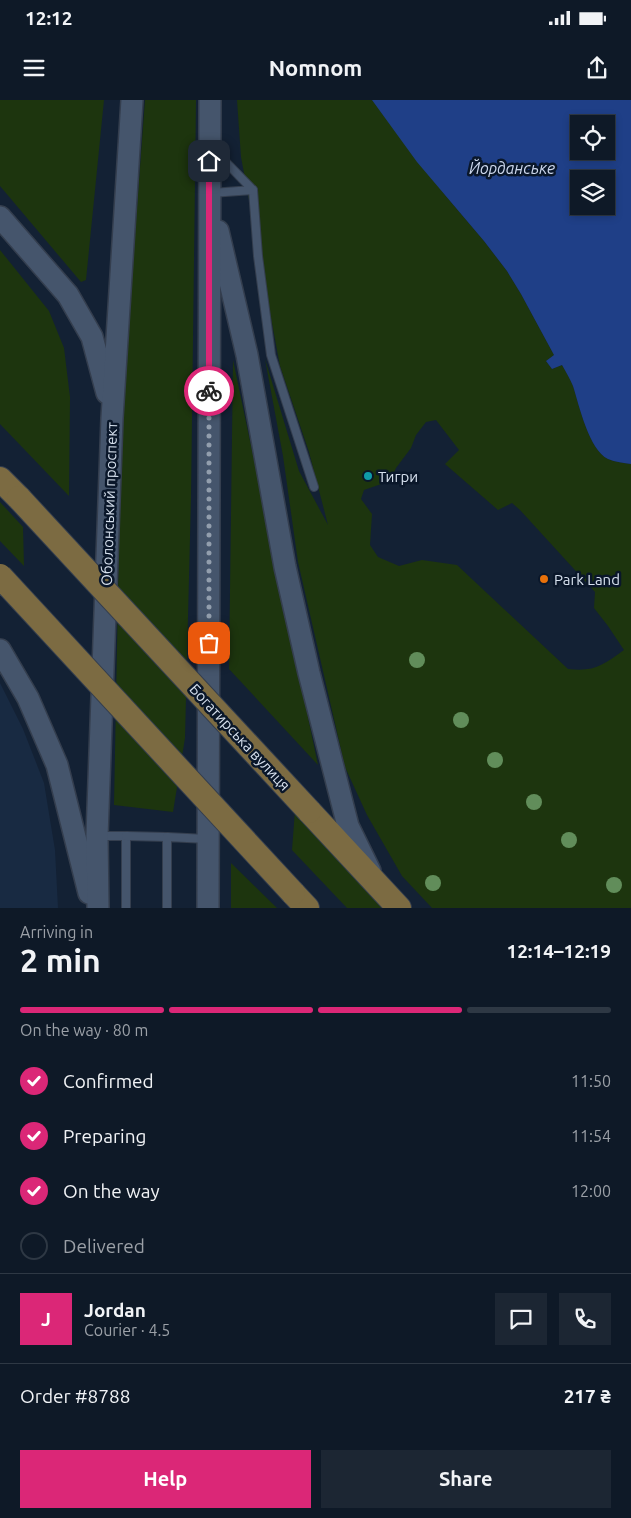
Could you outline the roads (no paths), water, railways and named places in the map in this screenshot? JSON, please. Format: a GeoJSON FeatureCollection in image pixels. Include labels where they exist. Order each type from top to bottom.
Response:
{"type":"FeatureCollection","features":[{"type":"Feature","properties":{"kind":"main road","name":"Оболонський проспект"},"geometry":{"type":"LineString","coordinates":[[98,908],[97,836],[112,418],[132,100]]}},
{"type":"Feature","properties":{"kind":"main road"},"geometry":{"type":"LineString","coordinates":[[208,908],[210,839],[210,100]]}},
{"type":"Feature","properties":{"kind":"main road"},"geometry":{"type":"LineString","coordinates":[[209,193],[247,355],[285,567],[309,673],[348,826],[374,880]]}},
{"type":"Feature","properties":{"kind":"main road"},"geometry":{"type":"LineString","coordinates":[[0,218],[68,295],[92,337],[112,418]]}},
{"type":"Feature","properties":{"kind":"main road","name":"Богатирська вулиця"},"geometry":{"type":"LineString","coordinates":[[0,479],[399,908]]}},
{"type":"Feature","properties":{"kind":"main road"},"geometry":{"type":"LineString","coordinates":[[0,576],[300,901]]}},
{"type":"Feature","properties":{"kind":"main road"},"geometry":{"type":"LineString","coordinates":[[0,650],[28,698],[57,766],[93,908]]}},
{"type":"Feature","properties":{"kind":"lane"},"geometry":{"type":"LineString","coordinates":[[210,145],[254,190],[258,256],[270,355],[314,488]]}},
{"type":"Feature","properties":{"kind":"lane"},"geometry":{"type":"LineString","coordinates":[[209,193],[254,190]]}},
{"type":"Feature","properties":{"kind":"lane"},"geometry":{"type":"LineString","coordinates":[[97,836],[210,839]]}},
{"type":"Feature","properties":{"kind":"lane"},"geometry":{"type":"LineString","coordinates":[[126,836],[126,908]]}},
{"type":"Feature","properties":{"kind":"lane"},"geometry":{"type":"LineString","coordinates":[[167,837],[167,908]]}},
{"type":"Feature","properties":{"kind":"water","name":"Йорданське"},"geometry":{"type":"Polygon","coordinates":[[[372,100],[631,100],[631,464],[608,459],[595,446],[590,437],[571,381],[562,365],[552,369],[546,361],[554,355],[507,271],[417,162],[372,100]]]}},
{"type":"Feature","properties":{"kind":"place","name":"Тигри"},"geometry":{"type":"Point","coordinates":[368,476]}},
{"type":"Feature","properties":{"kind":"place","name":"Park Land"},"geometry":{"type":"Point","coordinates":[544,579]}}]}
